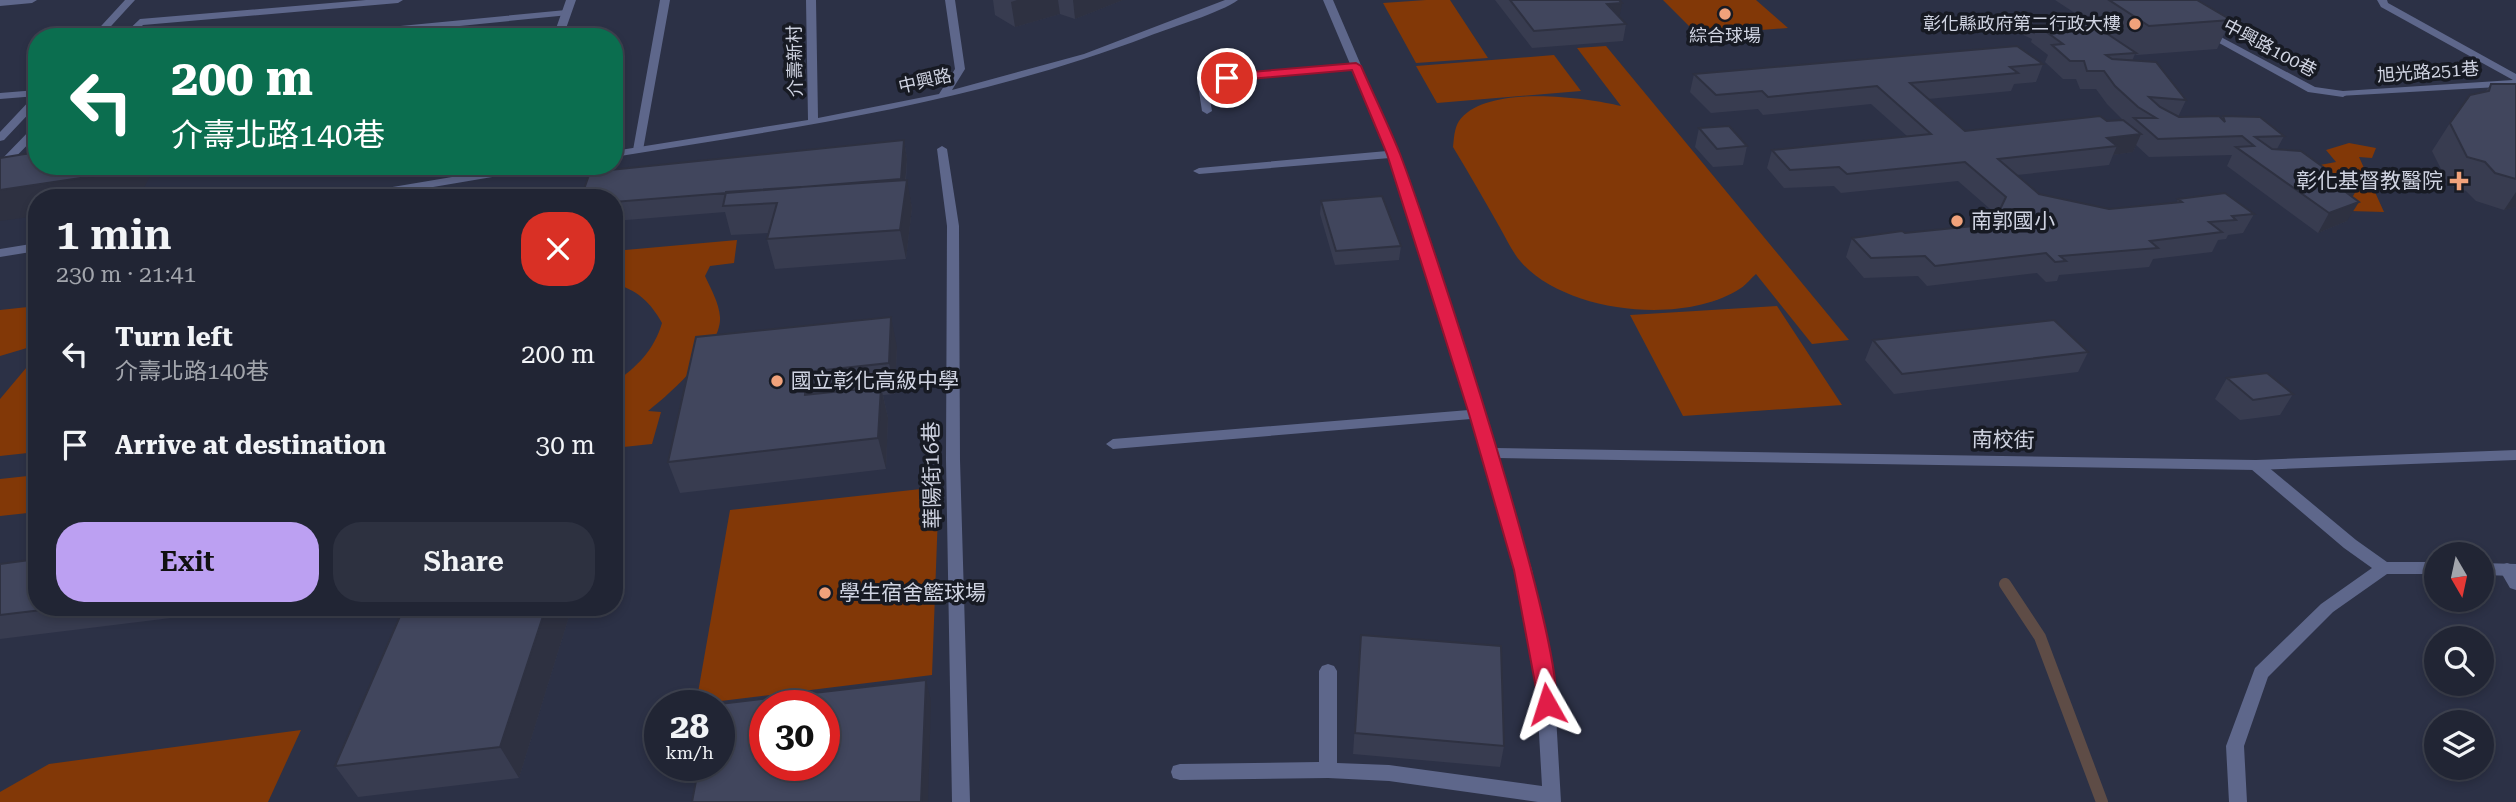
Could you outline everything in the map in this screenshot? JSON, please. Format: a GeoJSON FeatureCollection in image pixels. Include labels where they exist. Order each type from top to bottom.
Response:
{"type":"FeatureCollection","features":[{"type":"Feature","properties":{"kind":"street"},"geometry":{"type":"LineString","coordinates":[[0,3],[32,0]]}},
{"type":"Feature","properties":{"kind":"street"},"geometry":{"type":"LineString","coordinates":[[104,28],[130,0]]}},
{"type":"Feature","properties":{"kind":"street"},"geometry":{"type":"LineString","coordinates":[[134,28],[140,22],[398,0]]}},
{"type":"Feature","properties":{"kind":"street"},"geometry":{"type":"LineString","coordinates":[[561,28],[571,0]]}},
{"type":"Feature","properties":{"kind":"street"},"geometry":{"type":"LineString","coordinates":[[638,150],[665,0]]}},
{"type":"Feature","properties":{"kind":"street","name":"介壽新村"},"geometry":{"type":"LineString","coordinates":[[811,0],[813,122]]}},
{"type":"Feature","properties":{"kind":"street"},"geometry":{"type":"LineString","coordinates":[[943,96],[960,69],[950,0]]}},
{"type":"Feature","properties":{"kind":"street","name":"中興路"},"geometry":{"type":"LineString","coordinates":[[623,152],[813,122],[943,96],[1087,56],[1233,0]]}},
{"type":"Feature","properties":{"kind":"street"},"geometry":{"type":"LineString","coordinates":[[1180,772],[1328,770],[1390,773],[1553,799],[1543,669],[1524,570],[1394,154],[1328,0]]}},
{"type":"Feature","properties":{"kind":"street","name":"旭光路251巷"},"geometry":{"type":"LineString","coordinates":[[2382,0],[2384,5],[2516,80]]}},
{"type":"Feature","properties":{"kind":"street"},"geometry":{"type":"LineString","coordinates":[[410,28],[566,13]]}},
{"type":"Feature","properties":{"kind":"street","name":"中興路100巷"},"geometry":{"type":"LineString","coordinates":[[2192,24],[2312,90],[2343,94]]}},
{"type":"Feature","properties":{"kind":"street"},"geometry":{"type":"LineString","coordinates":[[1207,111],[1201,80],[1356,66]]}},
{"type":"Feature","properties":{"kind":"street","name":"旭光路251巷"},"geometry":{"type":"LineString","coordinates":[[2343,94],[2516,80]]}},
{"type":"Feature","properties":{"kind":"street"},"geometry":{"type":"LineString","coordinates":[[0,96],[28,94]]}},
{"type":"Feature","properties":{"kind":"street"},"geometry":{"type":"LineString","coordinates":[[0,138],[5,128],[28,107]]}},
{"type":"Feature","properties":{"kind":"street"},"geometry":{"type":"LineString","coordinates":[[0,167],[28,138]]}},
{"type":"Feature","properties":{"kind":"street","name":"華陽街16巷"},"geometry":{"type":"LineString","coordinates":[[942,149],[953,226],[953,460],[961,802]]}},
{"type":"Feature","properties":{"kind":"street"},"geometry":{"type":"LineString","coordinates":[[1199,171],[1394,154]]}},
{"type":"Feature","properties":{"kind":"street"},"geometry":{"type":"LineString","coordinates":[[396,189],[476,175]]}},
{"type":"Feature","properties":{"kind":"street"},"geometry":{"type":"LineString","coordinates":[[0,253],[28,248]]}},
{"type":"Feature","properties":{"kind":"street"},"geometry":{"type":"LineString","coordinates":[[1114,444],[1477,414]]}},
{"type":"Feature","properties":{"kind":"street","name":"南校街"},"geometry":{"type":"LineString","coordinates":[[1489,453],[2256,465],[2516,455]]}},
{"type":"Feature","properties":{"kind":"street"},"geometry":{"type":"LineString","coordinates":[[2256,465],[2350,544],[2384,568]]}},
{"type":"Feature","properties":{"kind":"street"},"geometry":{"type":"LineString","coordinates":[[2238,802],[2235,746],[2261,673],[2327,608],[2384,568],[2424,568]]}},
{"type":"Feature","properties":{"kind":"street"},"geometry":{"type":"LineString","coordinates":[[2511,569],[2516,584]]}},
{"type":"Feature","properties":{"kind":"street"},"geometry":{"type":"LineString","coordinates":[[1328,671],[1328,770]]}},
{"type":"Feature","properties":{"kind":"shaded area"},"geometry":{"type":"Polygon","coordinates":[[[1450,0],[1488,58],[1416,63],[1383,3],[1450,0]]]}},
{"type":"Feature","properties":{"kind":"shaded area","name":"綜合球場"},"geometry":{"type":"Polygon","coordinates":[[[1663,0],[1756,0],[1788,28],[1698,35],[1663,0]]]}},
{"type":"Feature","properties":{"kind":"shaded area"},"geometry":{"type":"Polygon","coordinates":[[[1606,46],[1849,340],[1812,344],[1756,274],[1741,288],[1717,300],[1689,307],[1658,310],[1595,303],[1566,293],[1541,279],[1521,262],[1453,147],[1457,124],[1472,109],[1512,98],[1560,97],[1621,106],[1577,48],[1606,46]]]}},
{"type":"Feature","properties":{"kind":"shaded area"},"geometry":{"type":"Polygon","coordinates":[[[1554,55],[1581,91],[1437,103],[1416,66],[1554,55]]]}},
{"type":"Feature","properties":{"kind":"shaded area"},"geometry":{"type":"Polygon","coordinates":[[[2349,143],[2376,148],[2372,158],[2359,157],[2384,212],[2350,211],[2320,165],[2336,162],[2326,150],[2349,143]]]}},
{"type":"Feature","properties":{"kind":"shaded area"},"geometry":{"type":"Polygon","coordinates":[[[737,240],[734,263],[710,266],[705,276],[720,317],[713,342],[693,369],[648,411],[661,412],[652,444],[623,447],[623,376],[644,357],[662,323],[642,298],[623,287],[623,250],[737,240]]]}},
{"type":"Feature","properties":{"kind":"shaded area"},"geometry":{"type":"Polygon","coordinates":[[[1777,306],[1842,405],[1683,416],[1630,315],[1777,306]]]}},
{"type":"Feature","properties":{"kind":"shaded area"},"geometry":{"type":"Polygon","coordinates":[[[28,307],[28,348],[0,356],[0,310],[28,307]]]}},
{"type":"Feature","properties":{"kind":"shaded area"},"geometry":{"type":"Polygon","coordinates":[[[28,366],[28,453],[0,456],[0,399],[28,366]]]}},
{"type":"Feature","properties":{"kind":"shaded area"},"geometry":{"type":"Polygon","coordinates":[[[28,476],[28,513],[0,516],[0,479],[28,476]]]}},
{"type":"Feature","properties":{"kind":"shaded area","name":"學生宿舍籃球場"},"geometry":{"type":"Polygon","coordinates":[[[939,487],[932,675],[810,690],[749,690],[749,697],[735,699],[735,690],[698,690],[730,510],[939,487]]]}},
{"type":"Feature","properties":{"kind":"shaded area"},"geometry":{"type":"Polygon","coordinates":[[[301,730],[268,802],[0,802],[0,792],[49,764],[301,730]]]}},
{"type":"Feature","properties":{"kind":"building"},"geometry":{"type":"Polygon","coordinates":[[[1510,0],[1619,0],[1622,3],[1607,4],[1626,24],[1534,31],[1510,0]]]}},
{"type":"Feature","properties":{"kind":"building"},"geometry":{"type":"Polygon","coordinates":[[[2109,0],[2197,0],[2231,20],[2149,26],[2109,0]]]}},
{"type":"Feature","properties":{"kind":"building"},"geometry":{"type":"Polygon","coordinates":[[[2088,21],[2136,53],[2106,55],[2112,59],[2156,62],[2186,100],[2149,97],[2160,107],[2179,117],[2219,116],[2225,122],[2223,116],[2260,117],[2284,136],[2255,137],[2272,149],[2301,151],[2356,191],[2347,193],[2359,202],[2329,213],[2236,147],[2254,146],[2242,136],[2158,139],[2134,118],[2156,118],[2138,107],[2115,86],[2104,71],[2087,71],[2084,61],[2070,61],[2052,45],[2063,44],[2037,25],[2088,21]]]}},
{"type":"Feature","properties":{"kind":"building"},"geometry":{"type":"Polygon","coordinates":[[[2037,25],[2034,33],[2021,27],[2037,25]]]}},
{"type":"Feature","properties":{"kind":"building"},"geometry":{"type":"Polygon","coordinates":[[[2017,46],[2043,64],[2010,67],[2018,73],[1910,83],[1965,131],[2100,116],[2107,121],[2123,120],[2141,134],[2107,138],[2117,146],[1998,159],[2039,194],[2109,209],[2182,202],[2178,199],[2225,193],[2254,214],[2232,216],[2236,220],[2209,222],[2222,232],[2150,241],[2158,248],[2060,256],[2066,261],[2055,262],[2046,253],[1935,266],[1925,256],[1871,258],[1852,238],[1993,224],[2006,197],[1965,162],[1847,174],[1839,167],[1790,170],[1772,150],[1931,134],[1877,86],[1768,97],[1762,91],[1716,95],[1694,74],[2017,46]]]}},
{"type":"Feature","properties":{"kind":"building"},"geometry":{"type":"Polygon","coordinates":[[[2491,84],[2516,84],[2516,179],[2495,173],[2485,162],[2467,157],[2450,123],[2470,95],[2489,91],[2491,84]]]}},
{"type":"Feature","properties":{"kind":"building"},"geometry":{"type":"Polygon","coordinates":[[[1729,126],[1747,146],[1717,149],[1699,128],[1729,126]]]}},
{"type":"Feature","properties":{"kind":"building"},"geometry":{"type":"Polygon","coordinates":[[[904,140],[901,179],[623,201],[623,189],[584,189],[589,175],[623,175],[623,169],[904,140]]]}},
{"type":"Feature","properties":{"kind":"building"},"geometry":{"type":"Polygon","coordinates":[[[28,153],[28,175],[101,175],[0,190],[0,158],[28,153]]]}},
{"type":"Feature","properties":{"kind":"building"},"geometry":{"type":"Polygon","coordinates":[[[907,180],[900,230],[767,239],[777,203],[723,206],[726,192],[907,180]]]}},
{"type":"Feature","properties":{"kind":"building"},"geometry":{"type":"Polygon","coordinates":[[[1382,196],[1401,246],[1336,251],[1321,201],[1382,196]]]}},
{"type":"Feature","properties":{"kind":"building"},"geometry":{"type":"Polygon","coordinates":[[[891,317],[889,363],[807,372],[805,395],[881,387],[878,438],[668,462],[696,337],[891,317]]]}},
{"type":"Feature","properties":{"kind":"building"},"geometry":{"type":"Polygon","coordinates":[[[2054,320],[2088,352],[1902,374],[1873,340],[2054,320]]]}},
{"type":"Feature","properties":{"kind":"building"},"geometry":{"type":"Polygon","coordinates":[[[2267,373],[2293,394],[2253,400],[2227,378],[2267,373]]]}},
{"type":"Feature","properties":{"kind":"building"},"geometry":{"type":"Polygon","coordinates":[[[28,560],[28,612],[0,615],[0,564],[28,560]]]}},
{"type":"Feature","properties":{"kind":"building"},"geometry":{"type":"Polygon","coordinates":[[[400,616],[543,616],[500,747],[335,766],[400,616]]]}},
{"type":"Feature","properties":{"kind":"building"},"geometry":{"type":"Polygon","coordinates":[[[1361,635],[1501,646],[1504,746],[1355,733],[1361,635]]]}},
{"type":"Feature","properties":{"kind":"building"},"geometry":{"type":"Polygon","coordinates":[[[926,680],[921,802],[692,802],[696,781],[735,781],[735,702],[749,701],[749,781],[840,781],[840,690],[926,680]]]}},
{"type":"Feature","properties":{"kind":"waterway"},"geometry":{"type":"LineString","coordinates":[[2005,584],[2040,637],[2102,802]]}},
{"type":"Feature","properties":{"kind":"place","name":"綜合球場"},"geometry":{"type":"Point","coordinates":[1725,14]}},
{"type":"Feature","properties":{"kind":"place","name":"彰化縣政府第二行政大樓"},"geometry":{"type":"Point","coordinates":[2135,24]}},
{"type":"Feature","properties":{"kind":"place","name":"彰化基督教醫院"},"geometry":{"type":"Point","coordinates":[2459,181]}},
{"type":"Feature","properties":{"kind":"place","name":"南郭國小"},"geometry":{"type":"Point","coordinates":[1957,221]}},
{"type":"Feature","properties":{"kind":"place","name":"國立彰化高級中學"},"geometry":{"type":"Point","coordinates":[777,381]}},
{"type":"Feature","properties":{"kind":"place","name":"學生宿舍籃球場"},"geometry":{"type":"Point","coordinates":[825,593]}},
{"type":"Feature","properties":{"kind":"route"},"geometry":{"type":"LineString","coordinates":[[1227,78],[1356,66],[1394,154],[1524,570],[1547,704]]}}]}
